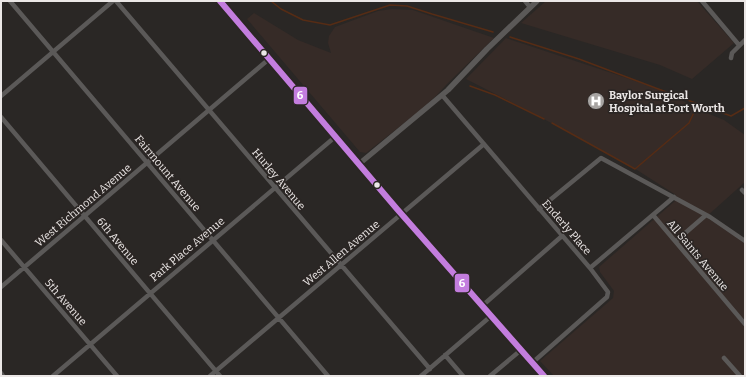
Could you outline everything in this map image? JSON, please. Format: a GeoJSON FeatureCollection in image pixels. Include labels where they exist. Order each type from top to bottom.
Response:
{"type":"FeatureCollection","features":[{"type":"Feature","properties":{"kind":"main road"},"geometry":{"type":"LineString","coordinates":[[220,1],[335,137],[544,376]]}},
{"type":"Feature","properties":{"kind":"street","name":"Fairmount Avenue"},"geometry":{"type":"LineString","coordinates":[[10,1],[328,376]]}},
{"type":"Feature","properties":{"kind":"street"},"geometry":{"type":"LineString","coordinates":[[1,96],[113,1]]}},
{"type":"Feature","properties":{"kind":"street","name":"Hurley Avenue"},"geometry":{"type":"LineString","coordinates":[[116,1],[430,369]]}},
{"type":"Feature","properties":{"kind":"street"},"geometry":{"type":"LineString","coordinates":[[525,1],[530,7]]}},
{"type":"Feature","properties":{"kind":"street"},"geometry":{"type":"LineString","coordinates":[[359,164],[442,95],[487,48],[537,1]]}},
{"type":"Feature","properties":{"kind":"street"},"geometry":{"type":"LineString","coordinates":[[702,1],[739,45]]}},
{"type":"Feature","properties":{"kind":"street"},"geometry":{"type":"LineString","coordinates":[[731,58],[732,54],[739,45],[745,40]]}},
{"type":"Feature","properties":{"kind":"street","name":"West Richmond Avenue"},"geometry":{"type":"LineString","coordinates":[[1,287],[269,59]]}},
{"type":"Feature","properties":{"kind":"street","name":"Enderly Place"},"geometry":{"type":"LineString","coordinates":[[442,95],[607,289],[608,294],[532,362]]}},
{"type":"Feature","properties":{"kind":"street","name":"6th Avenue"},"geometry":{"type":"LineString","coordinates":[[1,117],[220,376]]}},
{"type":"Feature","properties":{"kind":"street","name":"Park Place Avenue"},"geometry":{"type":"LineString","coordinates":[[53,376],[335,137]]}},
{"type":"Feature","properties":{"kind":"street","name":"West Allen Avenue"},"geometry":{"type":"LineString","coordinates":[[210,376],[484,144]]}},
{"type":"Feature","properties":{"kind":"street"},"geometry":{"type":"LineString","coordinates":[[539,209],[601,158],[706,215],[730,229],[745,241]]}},
{"type":"Feature","properties":{"kind":"street"},"geometry":{"type":"LineString","coordinates":[[590,268],[674,197]]}},
{"type":"Feature","properties":{"kind":"street","name":"All Saints Avenue"},"geometry":{"type":"LineString","coordinates":[[653,215],[745,324]]}},
{"type":"Feature","properties":{"kind":"street"},"geometry":{"type":"LineString","coordinates":[[676,241],[706,215]]}},
{"type":"Feature","properties":{"kind":"street"},"geometry":{"type":"LineString","coordinates":[[482,306],[562,236]]}},
{"type":"Feature","properties":{"kind":"street","name":"5th Avenue"},"geometry":{"type":"LineString","coordinates":[[1,240],[117,376]]}},
{"type":"Feature","properties":{"kind":"street"},"geometry":{"type":"LineString","coordinates":[[421,376],[491,316]]}},
{"type":"Feature","properties":{"kind":"street"},"geometry":{"type":"LineString","coordinates":[[490,376],[521,350]]}},
{"type":"Feature","properties":{"kind":"street"},"geometry":{"type":"LineString","coordinates":[[445,355],[463,376]]}},
{"type":"Feature","properties":{"kind":"street"},"geometry":{"type":"LineString","coordinates":[[724,358],[740,376]]}},
{"type":"Feature","properties":{"kind":"shaded area"},"geometry":{"type":"Polygon","coordinates":[[[546,1],[697,1],[734,43],[692,79],[660,65],[521,23],[546,1]]]}},
{"type":"Feature","properties":{"kind":"shaded area"},"geometry":{"type":"Polygon","coordinates":[[[392,9],[413,10],[494,38],[417,113],[366,153],[360,152],[247,19],[254,13],[298,40],[331,53],[328,43],[329,36],[335,27],[378,11],[392,9]]]}},
{"type":"Feature","properties":{"kind":"shaded area"},"geometry":{"type":"Polygon","coordinates":[[[506,38],[663,90],[702,111],[724,120],[745,135],[745,182],[706,217],[745,243],[745,376],[554,376],[540,361],[613,298],[614,291],[600,272],[599,267],[675,201],[676,195],[637,170],[542,118],[466,79],[506,38]]]}},
{"type":"Feature","properties":{"kind":"waterway"},"geometry":{"type":"LineString","coordinates":[[271,1],[281,9],[303,20],[330,25],[390,5],[407,6],[493,32]]}},
{"type":"Feature","properties":{"kind":"waterway"},"geometry":{"type":"LineString","coordinates":[[510,37],[579,59],[698,104]]}},
{"type":"Feature","properties":{"kind":"waterway"},"geometry":{"type":"LineString","coordinates":[[470,86],[495,95],[544,119]]}},
{"type":"Feature","properties":{"kind":"waterway"},"geometry":{"type":"LineString","coordinates":[[552,123],[635,169],[689,123],[698,104],[731,116],[745,108]]}},
{"type":"Feature","properties":{"kind":"transit line","name":"6"},"geometry":{"type":"LineString","coordinates":[[220,1],[397,209],[544,376]]}},
{"type":"Feature","properties":{"kind":"place","name":"Baylor Surgical Hospital at Fort Worth"},"geometry":{"type":"Point","coordinates":[596,101]}}]}
